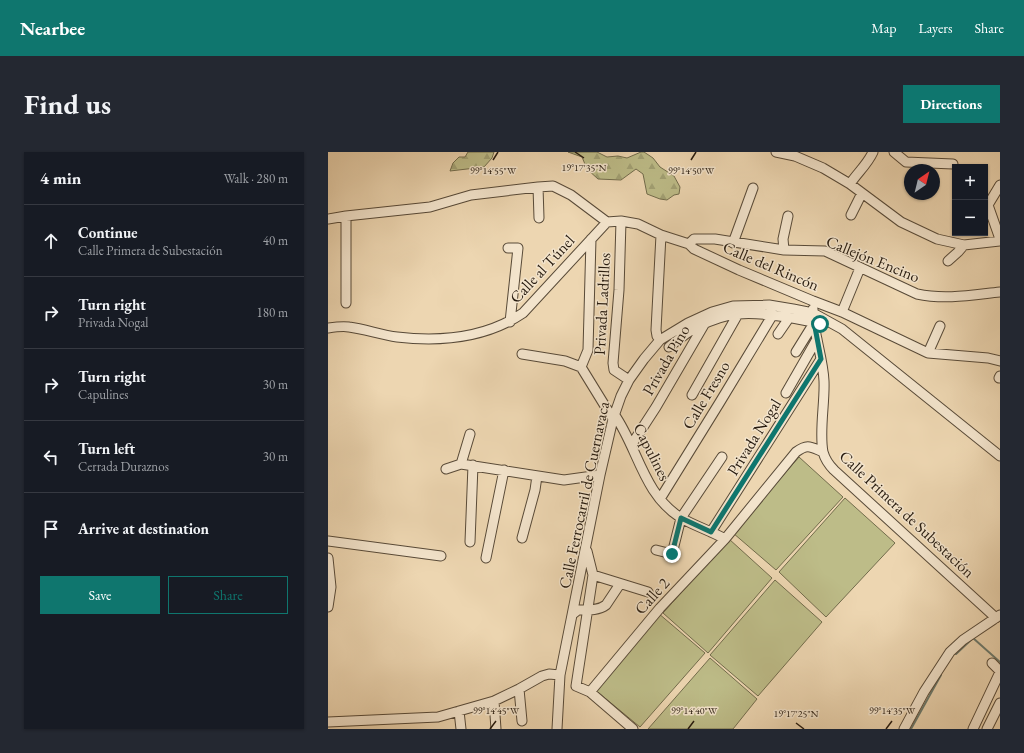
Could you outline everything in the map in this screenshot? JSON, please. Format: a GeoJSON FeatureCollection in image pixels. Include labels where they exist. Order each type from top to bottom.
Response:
{"type":"FeatureCollection","features":[{"type":"Feature","properties":{"kind":"street"},"geometry":{"type":"LineString","coordinates":[[776,152],[795,156],[823,168],[850,184],[901,222],[937,239],[964,245],[1000,240],[988,205],[1000,185]]}},
{"type":"Feature","properties":{"kind":"street"},"geometry":{"type":"LineString","coordinates":[[850,184],[858,172],[866,164],[873,152]]}},
{"type":"Feature","properties":{"kind":"street"},"geometry":{"type":"LineString","coordinates":[[894,152],[906,162],[953,164]]}},
{"type":"Feature","properties":{"kind":"street"},"geometry":{"type":"LineString","coordinates":[[328,219],[430,207],[471,195],[553,186],[570,194],[607,222]]}},
{"type":"Feature","properties":{"kind":"street"},"geometry":{"type":"LineString","coordinates":[[538,187],[539,218]]}},
{"type":"Feature","properties":{"kind":"street"},"geometry":{"type":"LineString","coordinates":[[733,243],[753,188]]}},
{"type":"Feature","properties":{"kind":"street"},"geometry":{"type":"LineString","coordinates":[[851,215],[862,193]]}},
{"type":"Feature","properties":{"kind":"street"},"geometry":{"type":"LineString","coordinates":[[346,216],[346,303]]}},
{"type":"Feature","properties":{"kind":"street"},"geometry":{"type":"LineString","coordinates":[[784,250],[783,239],[788,216]]}},
{"type":"Feature","properties":{"kind":"street","name":"Calle del Rincón"},"geometry":{"type":"LineString","coordinates":[[607,222],[621,221],[638,224],[661,235],[689,244],[694,249],[739,270],[842,312],[928,353],[988,358],[1000,361]]}},
{"type":"Feature","properties":{"kind":"street","name":"Privada Ladrillos"},"geometry":{"type":"LineString","coordinates":[[621,221],[619,290],[613,363],[614,370],[629,380]]}},
{"type":"Feature","properties":{"kind":"street","name":"Calle al Túnel"},"geometry":{"type":"LineString","coordinates":[[328,328],[348,326],[396,337],[434,340],[467,336],[493,329],[510,322],[523,313],[607,222]]}},
{"type":"Feature","properties":{"kind":"street"},"geometry":{"type":"LineString","coordinates":[[660,340],[657,336],[656,330],[661,235]]}},
{"type":"Feature","properties":{"kind":"street"},"geometry":{"type":"LineString","coordinates":[[522,354],[564,361],[581,367],[588,350],[591,239]]}},
{"type":"Feature","properties":{"kind":"street","name":"Callejón Encino"},"geometry":{"type":"LineString","coordinates":[[689,244],[694,239],[715,240],[784,250],[824,251],[917,294],[930,297],[1000,292]]}},
{"type":"Feature","properties":{"kind":"street"},"geometry":{"type":"LineString","coordinates":[[824,251],[828,242]]}},
{"type":"Feature","properties":{"kind":"street"},"geometry":{"type":"LineString","coordinates":[[948,261],[964,245]]}},
{"type":"Feature","properties":{"kind":"street"},"geometry":{"type":"LineString","coordinates":[[508,248],[518,248],[510,322]]}},
{"type":"Feature","properties":{"kind":"street"},"geometry":{"type":"LineString","coordinates":[[842,312],[860,268]]}},
{"type":"Feature","properties":{"kind":"street","name":"Calle Primera de Subestación"},"geometry":{"type":"LineString","coordinates":[[813,301],[814,320],[824,381],[822,440],[823,452],[826,461],[834,470],[998,617]]}},
{"type":"Feature","properties":{"kind":"street"},"geometry":{"type":"LineString","coordinates":[[769,305],[772,311],[772,316]]}},
{"type":"Feature","properties":{"kind":"street","name":"Calle Ferrocarril de Cuernavaca"},"geometry":{"type":"LineString","coordinates":[[557,729],[560,675],[613,416],[629,380],[660,340],[688,323],[712,312],[734,306],[769,305],[842,329],[1000,456]]}},
{"type":"Feature","properties":{"kind":"street","name":"Privada Pino"},"geometry":{"type":"LineString","coordinates":[[632,444],[656,407],[712,312]]}},
{"type":"Feature","properties":{"kind":"street"},"geometry":{"type":"LineString","coordinates":[[692,395],[738,314]]}},
{"type":"Feature","properties":{"kind":"street","name":"Calle Ferrocarril de Cuernavaca"},"geometry":{"type":"LineString","coordinates":[[704,324],[738,314],[814,320],[839,334],[1000,463]]}},
{"type":"Feature","properties":{"kind":"street","name":"Calle Fresno"},"geometry":{"type":"LineString","coordinates":[[660,499],[772,316]]}},
{"type":"Feature","properties":{"kind":"street"},"geometry":{"type":"LineString","coordinates":[[778,334],[789,318]]}},
{"type":"Feature","properties":{"kind":"street"},"geometry":{"type":"LineString","coordinates":[[796,352],[814,320]]}},
{"type":"Feature","properties":{"kind":"street"},"geometry":{"type":"LineString","coordinates":[[669,347],[685,335],[704,324]]}},
{"type":"Feature","properties":{"kind":"street"},"geometry":{"type":"LineString","coordinates":[[928,353],[940,326]]}},
{"type":"Feature","properties":{"kind":"street"},"geometry":{"type":"LineString","coordinates":[[786,393],[817,339]]}},
{"type":"Feature","properties":{"kind":"street","name":"Privada Nogal"},"geometry":{"type":"LineString","coordinates":[[711,532],[821,359]]}},
{"type":"Feature","properties":{"kind":"street","name":"Capulines"},"geometry":{"type":"LineString","coordinates":[[581,367],[632,444],[638,462],[649,483],[660,499],[669,509],[681,518],[725,539]]}},
{"type":"Feature","properties":{"kind":"street"},"geometry":{"type":"LineString","coordinates":[[462,464],[470,434]]}},
{"type":"Feature","properties":{"kind":"street","name":"Calle 2"},"geometry":{"type":"LineString","coordinates":[[590,692],[660,608],[725,539],[796,452],[809,446],[823,452]]}},
{"type":"Feature","properties":{"kind":"street"},"geometry":{"type":"LineString","coordinates":[[656,550],[672,554],[681,518],[722,457]]}},
{"type":"Feature","properties":{"kind":"street"},"geometry":{"type":"LineString","coordinates":[[446,469],[462,464],[473,465],[564,480],[600,475]]}},
{"type":"Feature","properties":{"kind":"street"},"geometry":{"type":"LineString","coordinates":[[470,542],[473,465]]}},
{"type":"Feature","properties":{"kind":"street"},"geometry":{"type":"LineString","coordinates":[[486,558],[504,470]]}},
{"type":"Feature","properties":{"kind":"street"},"geometry":{"type":"LineString","coordinates":[[522,538],[535,490],[537,476]]}},
{"type":"Feature","properties":{"kind":"street"},"geometry":{"type":"LineString","coordinates":[[328,541],[441,556]]}},
{"type":"Feature","properties":{"kind":"street"},"geometry":{"type":"LineString","coordinates":[[586,550],[593,575],[576,686],[590,692],[633,729]]}},
{"type":"Feature","properties":{"kind":"street"},"geometry":{"type":"LineString","coordinates":[[328,558],[331,587],[328,607]]}},
{"type":"Feature","properties":{"kind":"street"},"geometry":{"type":"LineString","coordinates":[[593,575],[648,592]]}},
{"type":"Feature","properties":{"kind":"street"},"geometry":{"type":"LineString","coordinates":[[573,614],[578,610],[603,607],[606,605],[620,584]]}},
{"type":"Feature","properties":{"kind":"street"},"geometry":{"type":"LineString","coordinates":[[904,729],[924,692],[950,652],[963,640],[998,617]]}},
{"type":"Feature","properties":{"kind":"street"},"geometry":{"type":"LineString","coordinates":[[973,729],[1000,672],[992,663]]}},
{"type":"Feature","properties":{"kind":"street"},"geometry":{"type":"LineString","coordinates":[[328,722],[438,717],[494,701],[542,676],[549,674],[560,675]]}},
{"type":"Feature","properties":{"kind":"street"},"geometry":{"type":"LineString","coordinates":[[519,689],[522,720]]}},
{"type":"Feature","properties":{"kind":"street"},"geometry":{"type":"LineString","coordinates":[[494,701],[496,729]]}},
{"type":"Feature","properties":{"kind":"street"},"geometry":{"type":"LineString","coordinates":[[987,729],[1000,703]]}},
{"type":"Feature","properties":{"kind":"street"},"geometry":{"type":"LineString","coordinates":[[460,711],[461,729]]}},
{"type":"Feature","properties":{"kind":"green space"},"geometry":{"type":"Polygon","coordinates":[[[468,152],[494,152],[492,158],[484,167],[450,171],[453,163],[459,157],[465,157],[468,152]]]}},
{"type":"Feature","properties":{"kind":"green space"},"geometry":{"type":"Polygon","coordinates":[[[568,152],[597,152],[607,157],[618,156],[627,158],[644,152],[653,158],[660,167],[674,176],[680,187],[679,194],[674,195],[667,200],[647,194],[643,174],[636,169],[621,180],[598,179],[587,169],[582,157],[568,152]]]}},
{"type":"Feature","properties":{"kind":"green space"},"geometry":{"type":"Polygon","coordinates":[[[799,457],[843,497],[776,570],[733,533],[799,457]]]}},
{"type":"Feature","properties":{"kind":"green space"},"geometry":{"type":"Polygon","coordinates":[[[845,498],[895,543],[826,617],[779,572],[845,498]]]}},
{"type":"Feature","properties":{"kind":"green space"},"geometry":{"type":"Polygon","coordinates":[[[729,539],[772,578],[708,653],[663,613],[729,539]]]}},
{"type":"Feature","properties":{"kind":"green space"},"geometry":{"type":"Polygon","coordinates":[[[775,580],[822,622],[758,696],[710,655],[775,580]]]}},
{"type":"Feature","properties":{"kind":"green space"},"geometry":{"type":"Polygon","coordinates":[[[658,613],[705,653],[640,727],[594,689],[658,613]]]}},
{"type":"Feature","properties":{"kind":"green space"},"geometry":{"type":"Polygon","coordinates":[[[710,658],[757,699],[733,729],[648,729],[710,658]]]}},
{"type":"Feature","properties":{"kind":"waterway"},"geometry":{"type":"LineString","coordinates":[[956,654],[973,638],[1000,662]]}},
{"type":"Feature","properties":{"kind":"waterway"},"geometry":{"type":"LineString","coordinates":[[911,729],[941,675]]}},
{"type":"Feature","properties":{"kind":"route"},"geometry":{"type":"LineString","coordinates":[[672,554],[678,535],[681,518],[711,532],[821,359],[814,322],[820,324]]}}]}
